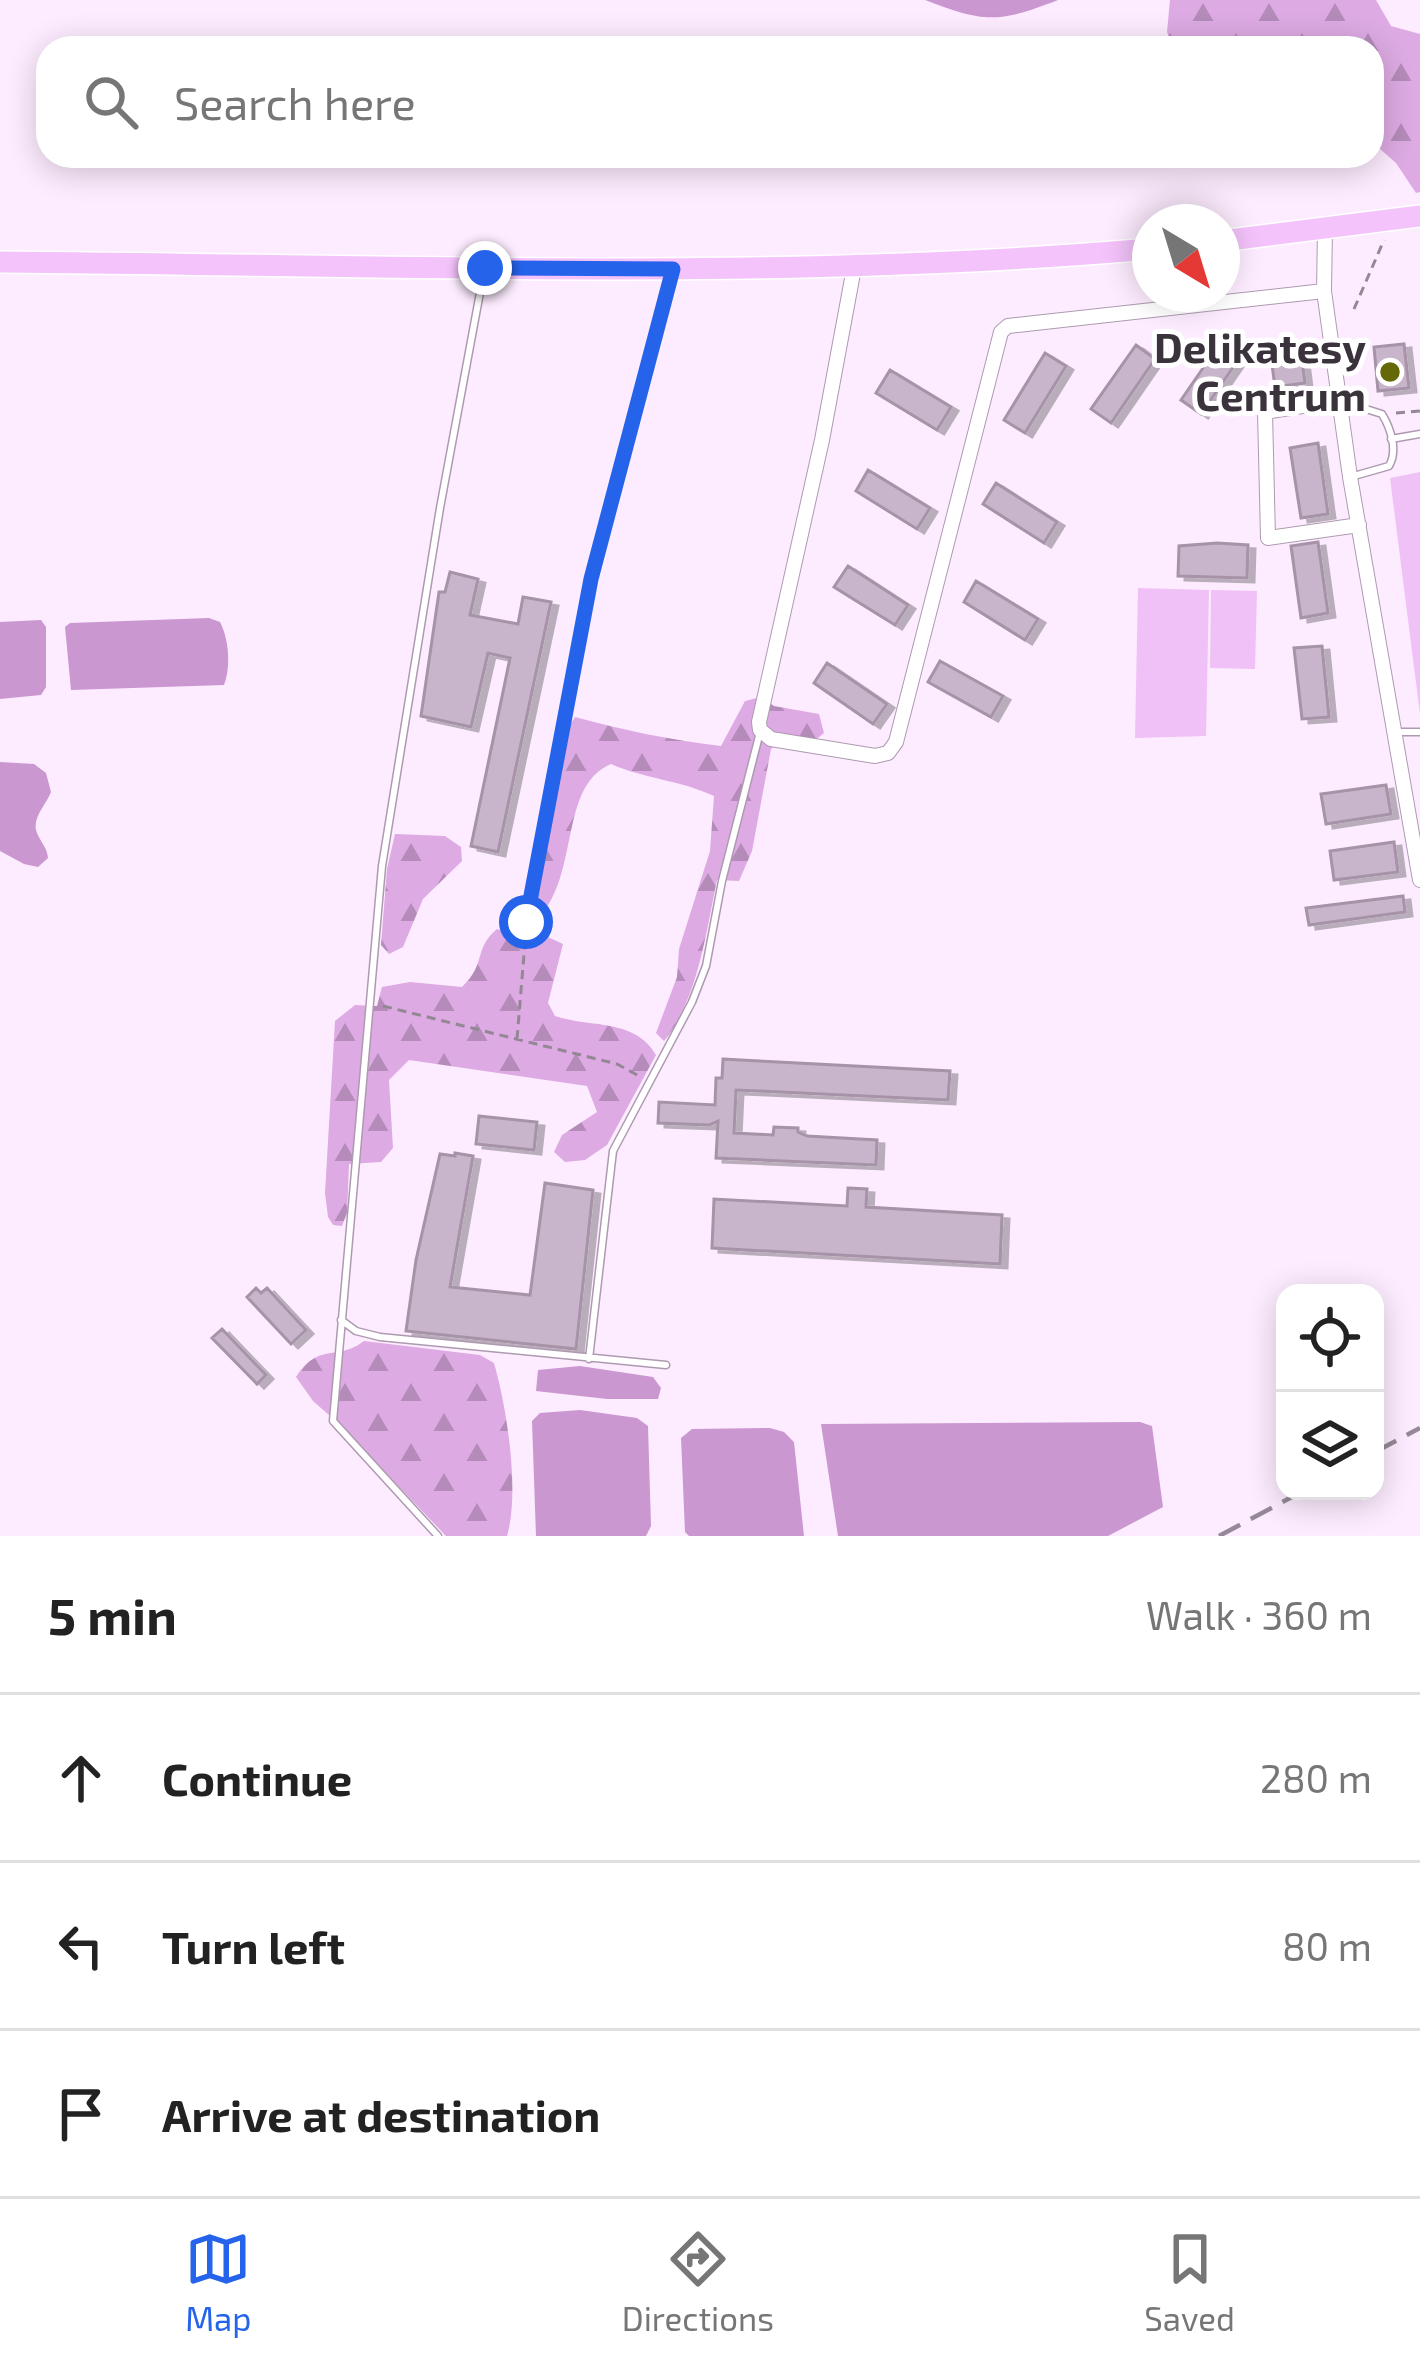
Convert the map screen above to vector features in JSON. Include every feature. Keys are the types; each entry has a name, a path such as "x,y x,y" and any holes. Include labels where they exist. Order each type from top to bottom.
{"main road":[{"path":"1240,239 1420,216"},
{"path":"0,262 854,268 1132,249"}],"street":[{"path":"1325,230 1324,291 1350,477 1420,880"},
{"path":"854,268 760,730 771,739 875,756 888,752 896,742 1001,332 1008,326 1132,309"},
{"path":"1240,297 1324,291"},
{"path":"1340,403 1264,412 1268,538 1359,525"}],"lane":[{"path":"438,1536 333,1420 382,866 485,268"},
{"path":"1340,403 1382,414 1391,439 1389,466 1350,477"},
{"path":"1391,439 1420,434"},
{"path":"589,1359 614,1151 706,966 760,730"},
{"path":"1397,732 1420,731"},
{"path":"341,1320 356,1331 380,1336 666,1365"}],"path":[{"path":"1354,310 1385,237"},
{"path":"517,1039 529,894 591,579 673,269"},
{"path":"1382,414 1420,411"},
{"path":"370,1003 617,1064 649,1081"}],"green space":[{"path":"1170,0 1376,0 1391,26 1420,34 1420,192 1416,193 1384,152 1384,36 1168,36"},
{"path":"761,697 774,706 819,714 824,733 813,742 786,736 771,749 752,851 739,881 717,880 693,985 664,1041 656,1033 677,977 679,949 710,851 714,796 611,764 594,775 576,811 560,878 538,919 532,916 534,896 568,728 575,717 721,746 745,701"},
{"path":"395,834 445,836 461,847 462,861 423,899 403,947 389,954 381,945"},
{"path":"497,929 537,932 563,944 548,1003 555,1016 624,1030 647,1043 656,1055 607,1145 585,1160 565,1162 554,1152 562,1135 597,1112 587,1086 409,1060 389,1080 393,1148 381,1162 349,1164 347,1213 342,1226 333,1225 325,1193 335,1021 355,1005 377,1006 382,987 410,982 462,987"},
{"path":"364,1341 480,1355 494,1363 510,1450 512,1497 507,1536 446,1536 313,1401 296,1377 313,1359"}],"shaded area":[{"path":"925,0 1058,0 992,17"},
{"path":"1420,472 1420,714 1390,478"},
{"path":"1138,588 1209,590 1206,736 1135,738"},
{"path":"1211,590 1257,591 1255,669 1210,668"},
{"path":"209,618 220,622 225,636 224,685 71,690 65,627 70,623"},
{"path":"41,620 46,627 46,687 41,695 0,699 0,622"},
{"path":"0,762 34,764 46,773 51,792 36,825 48,858 38,867 0,851"},
{"path":"580,1366 653,1377 661,1388 658,1399 536,1391 538,1370"},
{"path":"580,1410 637,1418 648,1426 651,1526 646,1536 536,1536 532,1421 540,1413"},
{"path":"1140,1422 1152,1426 1163,1507 1108,1536 838,1536 821,1424"},
{"path":"770,1428 794,1442 804,1536 689,1536 685,1532 681,1438 692,1429"}],"building":[{"path":"1225,336 1245,350 1201,414 1181,400"},
{"path":"1404,344 1409,388 1378,391 1374,347"},
{"path":"1136,345 1155,359 1111,423 1091,409"},
{"path":"1301,352 1305,383 1275,387 1271,357"},
{"path":"1045,353 1066,366 1025,433 1004,420"},
{"path":"890,370 951,407 937,430 876,393"},
{"path":"1318,443 1328,514 1301,518 1290,448"},
{"path":"868,470 930,508 917,529 856,491"},
{"path":"996,483 1057,522 1044,543 983,504"},
{"path":"1318,542 1328,613 1301,618 1291,546"},
{"path":"1248,545 1247,578 1178,576 1179,546"},
{"path":"848,566 908,605 895,625 834,587"},
{"path":"450,572 478,579 470,615 518,624 523,597 551,602 498,852 471,846 510,658 488,653 471,727 421,716 439,592 445,592"},
{"path":"976,581 1038,619 1025,640 964,602"},
{"path":"1322,646 1329,717 1302,719 1294,648"},
{"path":"940,661 1003,696 991,717 928,682"},
{"path":"827,663 887,704 873,724 814,683"},
{"path":"1386,785 1391,814 1326,824 1321,794"},
{"path":"1394,842 1398,872 1334,880 1330,851"},
{"path":"1403,896 1405,912 1309,925 1306,908"},
{"path":"723,1059 950,1071 948,1100 736,1090 734,1133 773,1135 774,1127 798,1128 807,1136 877,1140 876,1165 716,1158 718,1121 709,1125 658,1123 659,1102 715,1105 716,1078 722,1078"},
{"path":"479,1116 537,1122 534,1150 476,1144"},
{"path":"440,1154 473,1156 450,1287 530,1295 545,1183 593,1190 576,1349 406,1331"},
{"path":"848,1188 867,1189 866,1207 1002,1215 1000,1264 712,1248 714,1199 847,1206"},
{"path":"256,1288 261,1293 267,1288 306,1330 291,1344 247,1297"},
{"path":"222,1329 266,1375 257,1384 212,1338"}],"railway":[{"path":"1384,1447 1420,1428"},
{"path":"1219,1536 1286,1500"}],"place":[{"name":"Delikatesy Centrum","path":"1390,372"}],"route":[{"path":"485,268 673,269 591,579 526,922"}]}
